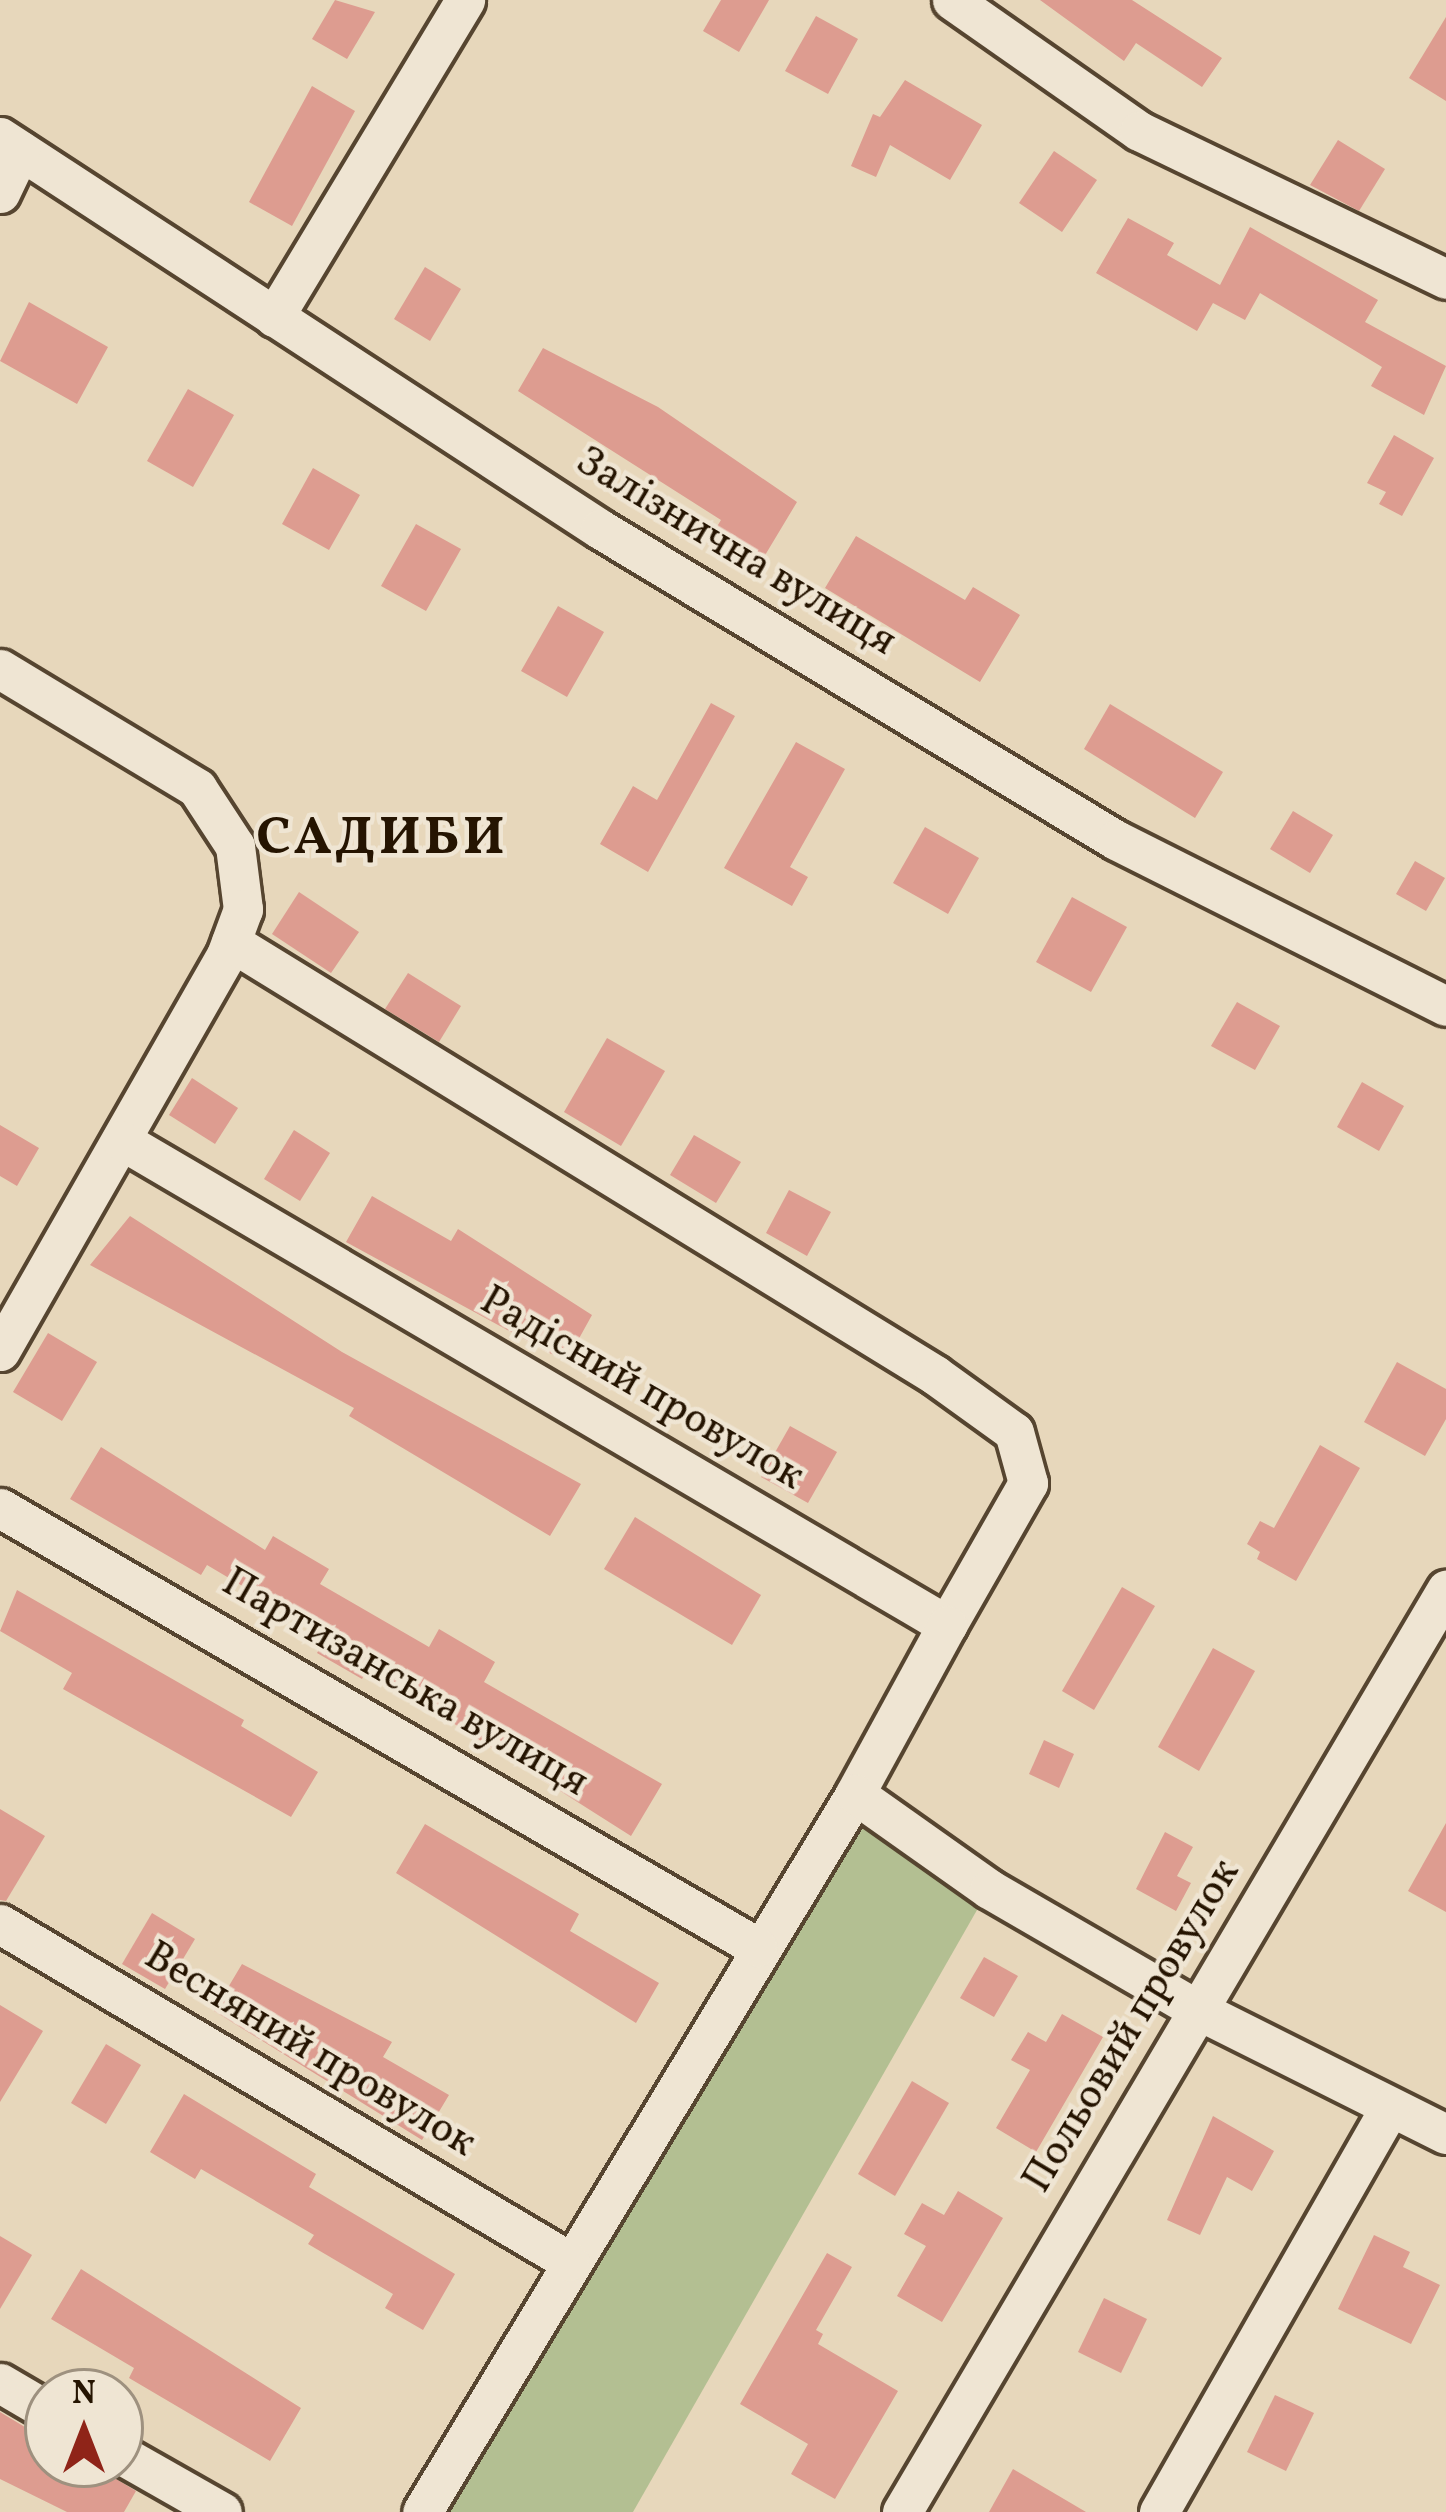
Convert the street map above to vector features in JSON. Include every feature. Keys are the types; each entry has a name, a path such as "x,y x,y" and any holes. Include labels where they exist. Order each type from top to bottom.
{"street":[{"path":"274,317 465,0"},
{"path":"952,0 1139,131 1446,279"},
{"path":"0,193 10,144"},
{"name":"Залізнична вулиця","path":"10,144 600,529 1116,840 1446,1006"},
{"path":"0,669 180,777 221,814 242,872 244,909 231,942 0,1351"},
{"path":"231,942 935,1375 1014,1432 1028,1483 855,1794 758,1947 422,2512"},
{"name":"Радісний провулок","path":"121,1140 947,1625"},
{"name":"Партизанська вулиця","path":"0,1508 758,1947"},
{"name":"Польовий провулок","path":"902,2512 1446,1590"},
{"path":"855,1794 989,1889 1198,2011 1446,2134"},
{"name":"Весняний провулок","path":"0,1924 569,2261"},
{"path":"1159,2512 1390,2107"},
{"path":"144,2467 222,2512"}],"green space":[{"path":"855,1794 989,1889 633,2512 422,2512"}],"building":[{"path":"335,0 375,12 347,59 312,39"},
{"path":"721,0 769,0 739,52 703,31"},
{"path":"1040,0 1132,0 1222,58 1202,87 1136,43 1124,61"},
{"path":"816,16 858,39 828,94 785,71"},
{"path":"1446,17 1446,101 1409,78"},
{"path":"905,80 982,125 950,180 890,145 876,177 851,166 873,114 880,117"},
{"path":"312,86 355,111 292,226 249,202"},
{"path":"1338,140 1385,169 1359,211 1310,185"},
{"path":"1054,151 1097,180 1062,232 1019,203"},
{"path":"1128,218 1174,243 1167,255 1220,285 1250,227 1378,300 1365,322 1446,366 1424,415 1371,386 1382,367 1260,293 1245,320 1213,303 1197,331 1096,273"},
{"path":"425,267 461,289 430,341 394,319"},
{"path":"29,302 108,347 77,404 0,361"},
{"path":"543,348 658,407 797,502 755,572 707,543 721,520 518,391"},
{"path":"188,389 234,415 193,487 147,461"},
{"path":"1394,435 1434,458 1402,516 1379,504 1386,492 1367,483"},
{"path":"313,468 360,495 329,550 282,524"},
{"path":"416,524 461,549 426,611 381,586"},
{"path":"856,536 965,600 973,587 1020,615 980,682 825,588"},
{"path":"558,606 604,632 567,697 521,671"},
{"path":"711,703 735,716 648,872 600,844 633,786 657,800"},
{"path":"1110,704 1223,772 1195,818 1084,749"},
{"path":"796,742 845,769 790,867 808,877 792,906 724,868"},
{"path":"1293,811 1333,835 1310,873 1270,849"},
{"path":"925,827 979,858 948,914 893,883"},
{"path":"1415,861 1445,878 1426,911 1396,894"},
{"path":"299,892 359,932 331,973 272,934"},
{"path":"1072,897 1127,927 1091,992 1036,962"},
{"path":"408,973 461,1006 439,1042 385,1009"},
{"path":"1237,1002 1280,1026 1255,1070 1211,1046"},
{"path":"607,1038 665,1071 621,1146 564,1112"},
{"path":"192,1078 238,1108 215,1144 169,1115"},
{"path":"1362,1082 1404,1106 1379,1151 1337,1127"},
{"path":"0,1125 39,1148 17,1186 0,1176"},
{"path":"294,1130 330,1153 300,1201 264,1179"},
{"path":"694,1135 741,1162 716,1203 670,1175"},
{"path":"789,1190 831,1212 807,1256 766,1233"},
{"path":"372,1196 451,1241 458,1229 592,1315 566,1362 346,1242"},
{"path":"130,1216 342,1352 581,1484 550,1536 349,1416 354,1408 90,1265"},
{"path":"48,1333 97,1362 62,1421 13,1392"},
{"path":"1397,1362 1446,1389 1446,1419 1425,1456 1364,1422"},
{"path":"790,1426 837,1452 808,1503 761,1477"},
{"path":"1320,1445 1360,1468 1296,1581 1257,1559 1260,1552 1247,1544 1260,1521 1274,1528"},
{"path":"101,1447 265,1550 273,1536 329,1569 320,1584 429,1647 439,1629 495,1662 484,1682 662,1784 631,1836 368,1669 362,1679 317,1653 327,1636 207,1565 201,1575 70,1499"},
{"path":"635,1517 761,1595 732,1645 604,1569"},
{"path":"1122,1587 1155,1606 1094,1710 1062,1691"},
{"path":"17,1590 244,1720 241,1726 318,1772 291,1817 63,1689 72,1673 0,1631"},
{"path":"1213,1648 1255,1671 1199,1771 1158,1747"},
{"path":"1044,1740 1074,1754 1059,1788 1029,1774"},
{"path":"0,1809 45,1836 6,1901 0,1900"},
{"path":"1446,1823 1446,1912 1408,1891"},
{"path":"425,1824 579,1914 570,1931 659,1983 636,2023 396,1873"},
{"path":"1165,1832 1193,1847 1177,1876 1191,1883 1176,1911 1136,1889"},
{"path":"152,1913 195,1939 165,1989 122,1964"},
{"path":"984,1957 1018,1976 994,2017 960,1998"},
{"path":"242,1964 392,2042 383,2057 449,2095 422,2140 214,2011"},
{"path":"0,2005 43,2031 0,2102"},
{"path":"1062,2014 1103,2037 1036,2152 996,2128 1030,2070 1011,2060 1028,2032 1046,2042"},
{"path":"106,2044 141,2065 106,2124 71,2103"},
{"path":"912,2081 949,2103 895,2196 858,2174"},
{"path":"184,2094 316,2174 309,2187 455,2274 423,2330 385,2308 393,2294 308,2244 314,2235 201,2169 195,2179 150,2152"},
{"path":"1213,2116 1274,2151 1252,2191 1227,2177 1200,2235 1167,2220"},
{"path":"958,2191 1003,2218 942,2322 897,2296 926,2246 904,2234 922,2203 944,2215"},
{"path":"1374,2235 1410,2252 1403,2267 1440,2285 1411,2344 1338,2309"},
{"path":"0,2236 32,2255 0,2309"},
{"path":"827,2253 852,2267 816,2330 823,2334 818,2344 898,2391 835,2499 791,2474 808,2444 740,2404"},
{"path":"81,2269 301,2408 270,2461 144,2387 144,2368 134,2368 51,2319"},
{"path":"1104,2298 1147,2319 1121,2373 1078,2352"},
{"path":"1275,2395 1314,2413 1286,2471 1247,2452"},
{"path":"0,2412 24,2426 24,2488 136,2491 124,2512 67,2512 0,2479"},
{"path":"1013,2469 1086,2512 989,2512"}],"district":[{"name":"САДИБИ","path":"382,840"}]}
